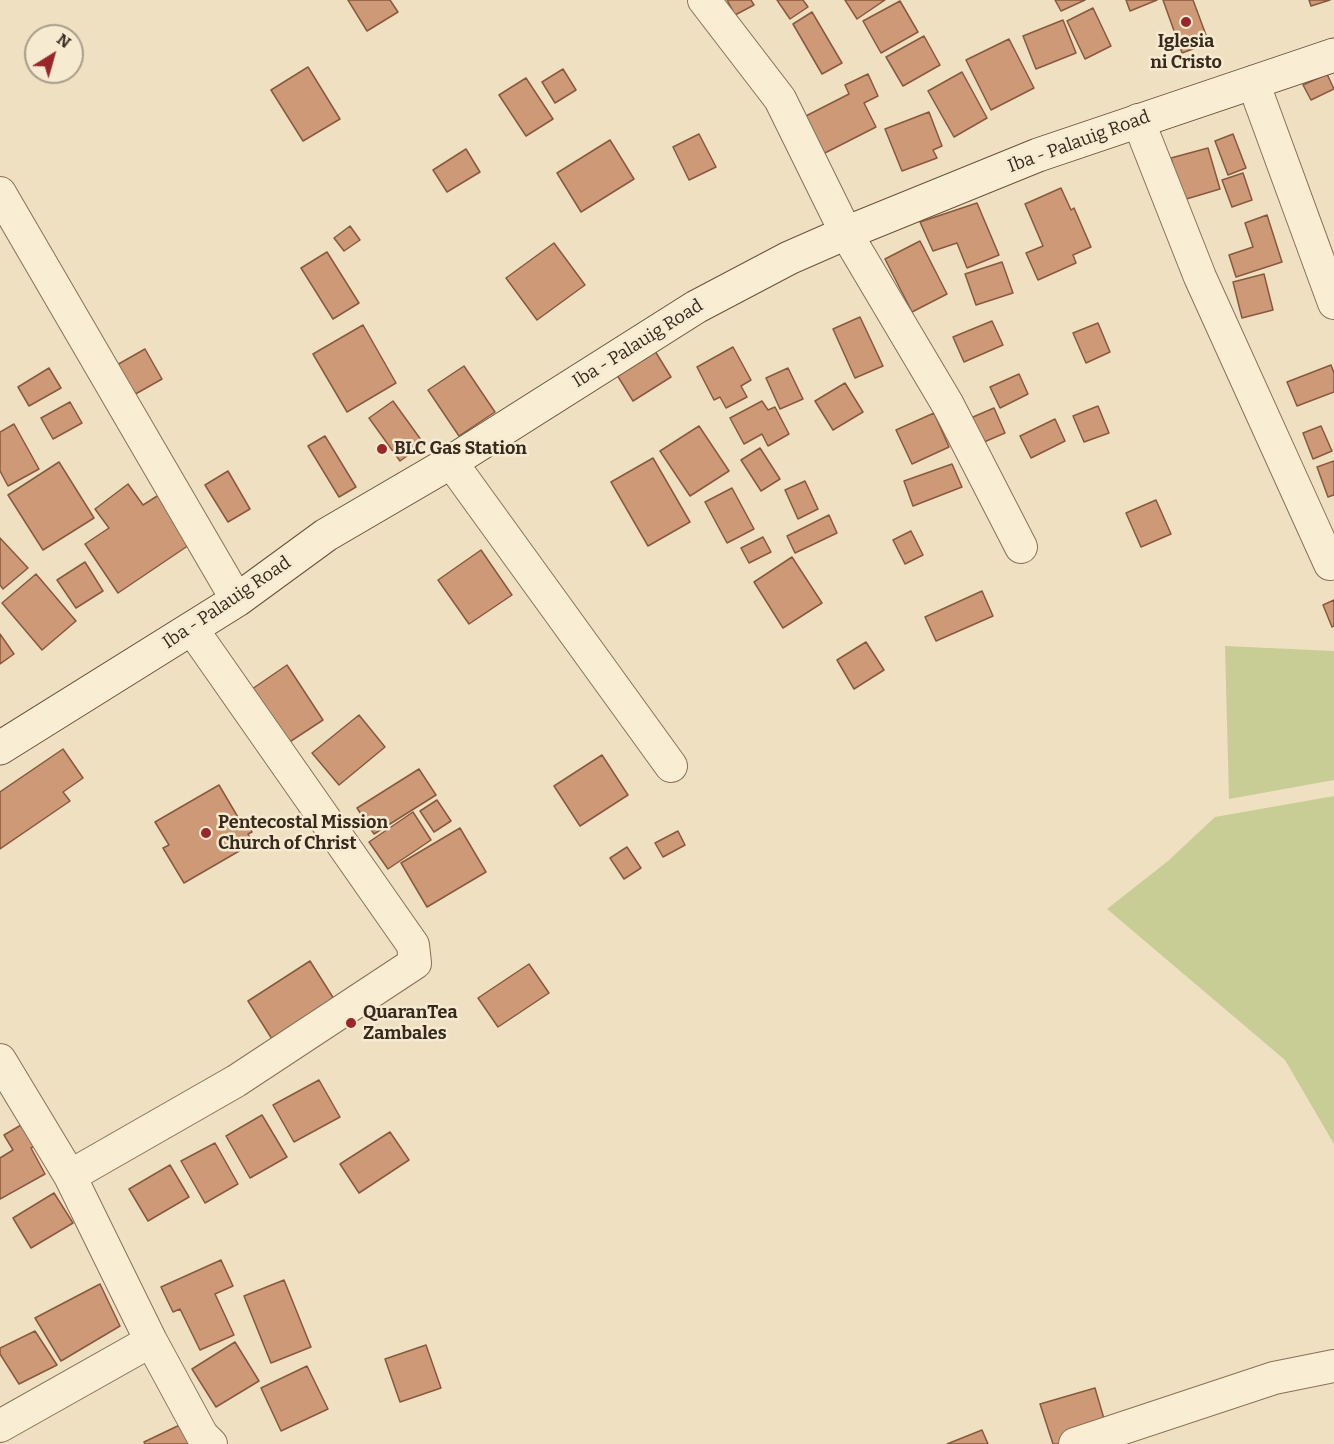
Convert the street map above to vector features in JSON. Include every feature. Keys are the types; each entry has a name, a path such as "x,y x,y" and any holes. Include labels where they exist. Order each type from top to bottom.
{"main road":[{"name":"Iba - Palauig Road","path":"0,748 237,600 326,535 451,462 696,307 789,258 846,232 1038,155 1334,55"}],"street":[{"path":"704,0 780,99 846,232 948,405 1021,547"},
{"path":"1252,82 1334,303"},
{"path":"1138,120 1200,278 1330,564"},
{"path":"0,193 237,600"},
{"path":"451,462 671,766"},
{"path":"70,1176 236,1081 415,963 413,945 192,629"},
{"path":"0,1060 70,1176 152,1341 202,1435 211,1444"},
{"path":"0,1426 152,1341"},
{"path":"1075,1444 1274,1378 1334,1366"}],"green space":[{"path":"1225,646 1334,651 1334,780 1229,799"},
{"path":"1334,796 1334,1144 1285,1060 1107,909 1168,861 1215,817"}],"building":[{"path":"348,0 390,0 398,12 367,31"},
{"path":"727,0 751,0 754,5 735,15"},
{"path":"777,0 803,0 808,7 790,19"},
{"path":"845,0 885,0 857,19"},
{"path":"1055,0 1085,0 1061,11"},
{"path":"1126,0 1157,0 1130,11"},
{"name":"Iglesia ni Cristo","path":"1163,0 1193,0 1209,43 1182,53"},
{"path":"1309,0 1330,0 1311,6"},
{"path":"900,1 918,32 881,53 863,21"},
{"path":"1093,8 1111,46 1085,59 1067,21"},
{"path":"812,12 842,63 822,74 793,24"},
{"path":"1063,20 1076,53 1036,69 1023,36"},
{"path":"924,36 940,65 903,86 886,57"},
{"path":"1009,39 1034,88 991,110 966,60"},
{"path":"308,67 340,119 303,141 271,90"},
{"path":"563,69 576,90 555,103 542,82"},
{"path":"962,72 987,118 954,137 928,91"},
{"path":"868,74 878,96 864,103 876,127 817,157 798,120 849,94 845,85"},
{"path":"1327,74 1334,89 1311,100 1303,85"},
{"path":"526,78 553,119 526,136 499,95"},
{"path":"929,112 942,146 933,150 937,158 902,171 885,129"},
{"path":"699,134 716,167 689,180 673,147"},
{"path":"1233,134 1246,168 1228,175 1215,141"},
{"path":"610,140 634,179 581,212 557,173"},
{"path":"1208,148 1220,189 1183,200 1171,158"},
{"path":"466,149 480,172 447,192 433,170"},
{"path":"1243,173 1252,200 1232,207 1222,180"},
{"path":"1061,188 1071,210 1074,208 1091,247 1073,255 1076,263 1038,280 1026,253 1043,246 1025,204"},
{"path":"977,203 999,255 967,268 957,243 933,251 920,222"},
{"path":"1267,215 1282,262 1236,277 1229,255 1253,247 1245,223"},
{"path":"350,226 360,240 344,251 334,238"},
{"path":"920,241 947,294 912,312 885,259"},
{"path":"554,243 585,285 537,320 506,278"},
{"path":"327,252 359,303 333,319 301,268"},
{"path":"1002,262 1013,293 976,305 965,274"},
{"path":"1264,274 1273,310 1242,318 1233,282"},
{"path":"860,317 883,366 855,378 833,329"},
{"path":"992,321 1003,345 964,362 953,337"},
{"path":"1098,323 1110,352 1086,363 1073,333"},
{"path":"363,325 396,383 347,412 313,354"},
{"path":"733,347 751,380 741,386 747,397 726,408 720,397 714,400 697,367"},
{"path":"145,349 162,379 132,396 115,366"},
{"path":"655,351 671,377 633,401 617,375"},
{"path":"1331,365 1334,373 1334,392 1297,406 1287,382"},
{"path":"464,366 495,412 459,436 428,390"},
{"path":"49,368 61,388 29,406 18,387"},
{"path":"788,368 803,399 780,409 766,378"},
{"path":"1019,374 1028,394 1000,408 990,387"},
{"path":"845,383 863,412 833,430 815,401"},
{"path":"393,401 424,444 400,461 369,418"},
{"path":"762,401 768,410 775,407 789,434 768,446 762,434 744,444 730,418"},
{"path":"70,402 82,423 53,439 41,418"},
{"path":"1098,406 1109,433 1084,442 1073,416"},
{"path":"994,408 1005,433 977,445 966,420"},
{"path":"934,413 949,447 912,464 896,430"},
{"path":"1055,419 1065,441 1031,458 1020,436"},
{"path":"14,424 39,469 8,486 0,471 0,432"},
{"path":"699,426 729,471 690,496 660,451"},
{"path":"1321,426 1332,451 1313,459 1303,433"},
{"path":"325,436 356,487 339,497 308,446"},
{"path":"760,448 780,479 761,491 741,460"},
{"path":"653,458 690,522 648,546 611,482"},
{"path":"1334,461 1334,495 1328,497 1317,467"},
{"path":"59,462 94,518 43,550 8,495"},
{"path":"952,464 962,487 913,506 904,481"},
{"path":"228,471 250,509 228,522 205,485"},
{"path":"805,481 818,509 798,519 785,490"},
{"path":"128,484 143,505 162,493 195,541 118,593 85,544 109,528 95,509"},
{"path":"732,488 754,529 727,543 705,502"},
{"path":"1156,500 1171,534 1141,547 1126,513"},
{"path":"829,515 837,533 795,553 787,536"},
{"path":"911,531 923,555 905,564 893,540"},
{"path":"763,537 771,552 749,563 741,548"},
{"path":"0,538 28,568 3,589 0,585"},
{"path":"481,550 512,595 469,624 438,580"},
{"path":"792,557 822,603 783,628 754,582"},
{"path":"85,562 103,591 76,608 57,580"},
{"path":"36,574 76,621 42,650 2,603"},
{"path":"982,591 993,616 936,641 925,617"},
{"path":"1334,600 1334,626 1332,627 1323,605"},
{"path":"0,634 14,654 0,664"},
{"path":"866,642 884,670 854,689 837,660"},
{"path":"287,665 323,720 288,743 252,689"},
{"path":"359,715 385,747 339,785 312,753"},
{"path":"63,749 83,778 63,792 70,801 0,849 0,792"},
{"path":"602,755 628,795 580,826 554,786"},
{"path":"419,769 436,795 374,834 357,808"},
{"name":"Pentecostal Mission Church of Christ","path":"219,785 239,819 243,817 252,832 248,834 253,843 184,883 163,848 169,845 155,822"},
{"path":"437,800 451,821 434,832 420,811"},
{"path":"413,812 431,840 388,869 369,842"},
{"path":"460,828 486,872 427,907 401,863"},
{"path":"678,831 685,845 663,857 655,843"},
{"path":"627,847 641,868 624,879 610,858"},
{"path":"310,961 334,999 272,1039 248,1001"},
{"path":"529,964 549,993 498,1027 478,998"},
{"path":"319,1080 340,1117 294,1142 273,1105"},
{"path":"262,1115 287,1157 250,1178 226,1136"},
{"path":"28,1121 41,1142 31,1148 45,1174 0,1199 0,1158 13,1150 4,1135"},
{"path":"390,1132 409,1160 359,1193 340,1164"},
{"path":"215,1143 238,1184 205,1203 181,1161"},
{"path":"170,1165 189,1197 148,1221 129,1189"},
{"path":"54,1193 73,1223 31,1248 13,1218"},
{"path":"221,1260 233,1286 215,1294 234,1335 200,1350 180,1309 173,1312 161,1287"},
{"path":"284,1280 311,1347 271,1363 244,1296"},
{"path":"100,1284 120,1326 61,1361 35,1318"},
{"path":"35,1331 57,1365 19,1384 0,1354 0,1348"},
{"path":"235,1342 259,1381 216,1407 192,1369"},
{"path":"426,1345 441,1388 400,1402 385,1359"},
{"path":"307,1366 328,1409 281,1431 261,1388"},
{"path":"1095,1388 1107,1429 1060,1444 1053,1444 1040,1404"},
{"path":"186,1422 196,1444 145,1444 144,1442"},
{"path":"982,1430 988,1444 947,1444"}],"place":[{"name":"Iglesia ni Cristo","path":"1186,22"},
{"name":"BLC Gas Station","path":"382,449"},
{"name":"Pentecostal Mission Church of Christ","path":"206,833"},
{"name":"QuaranTea Zambales","path":"351,1023"}]}
